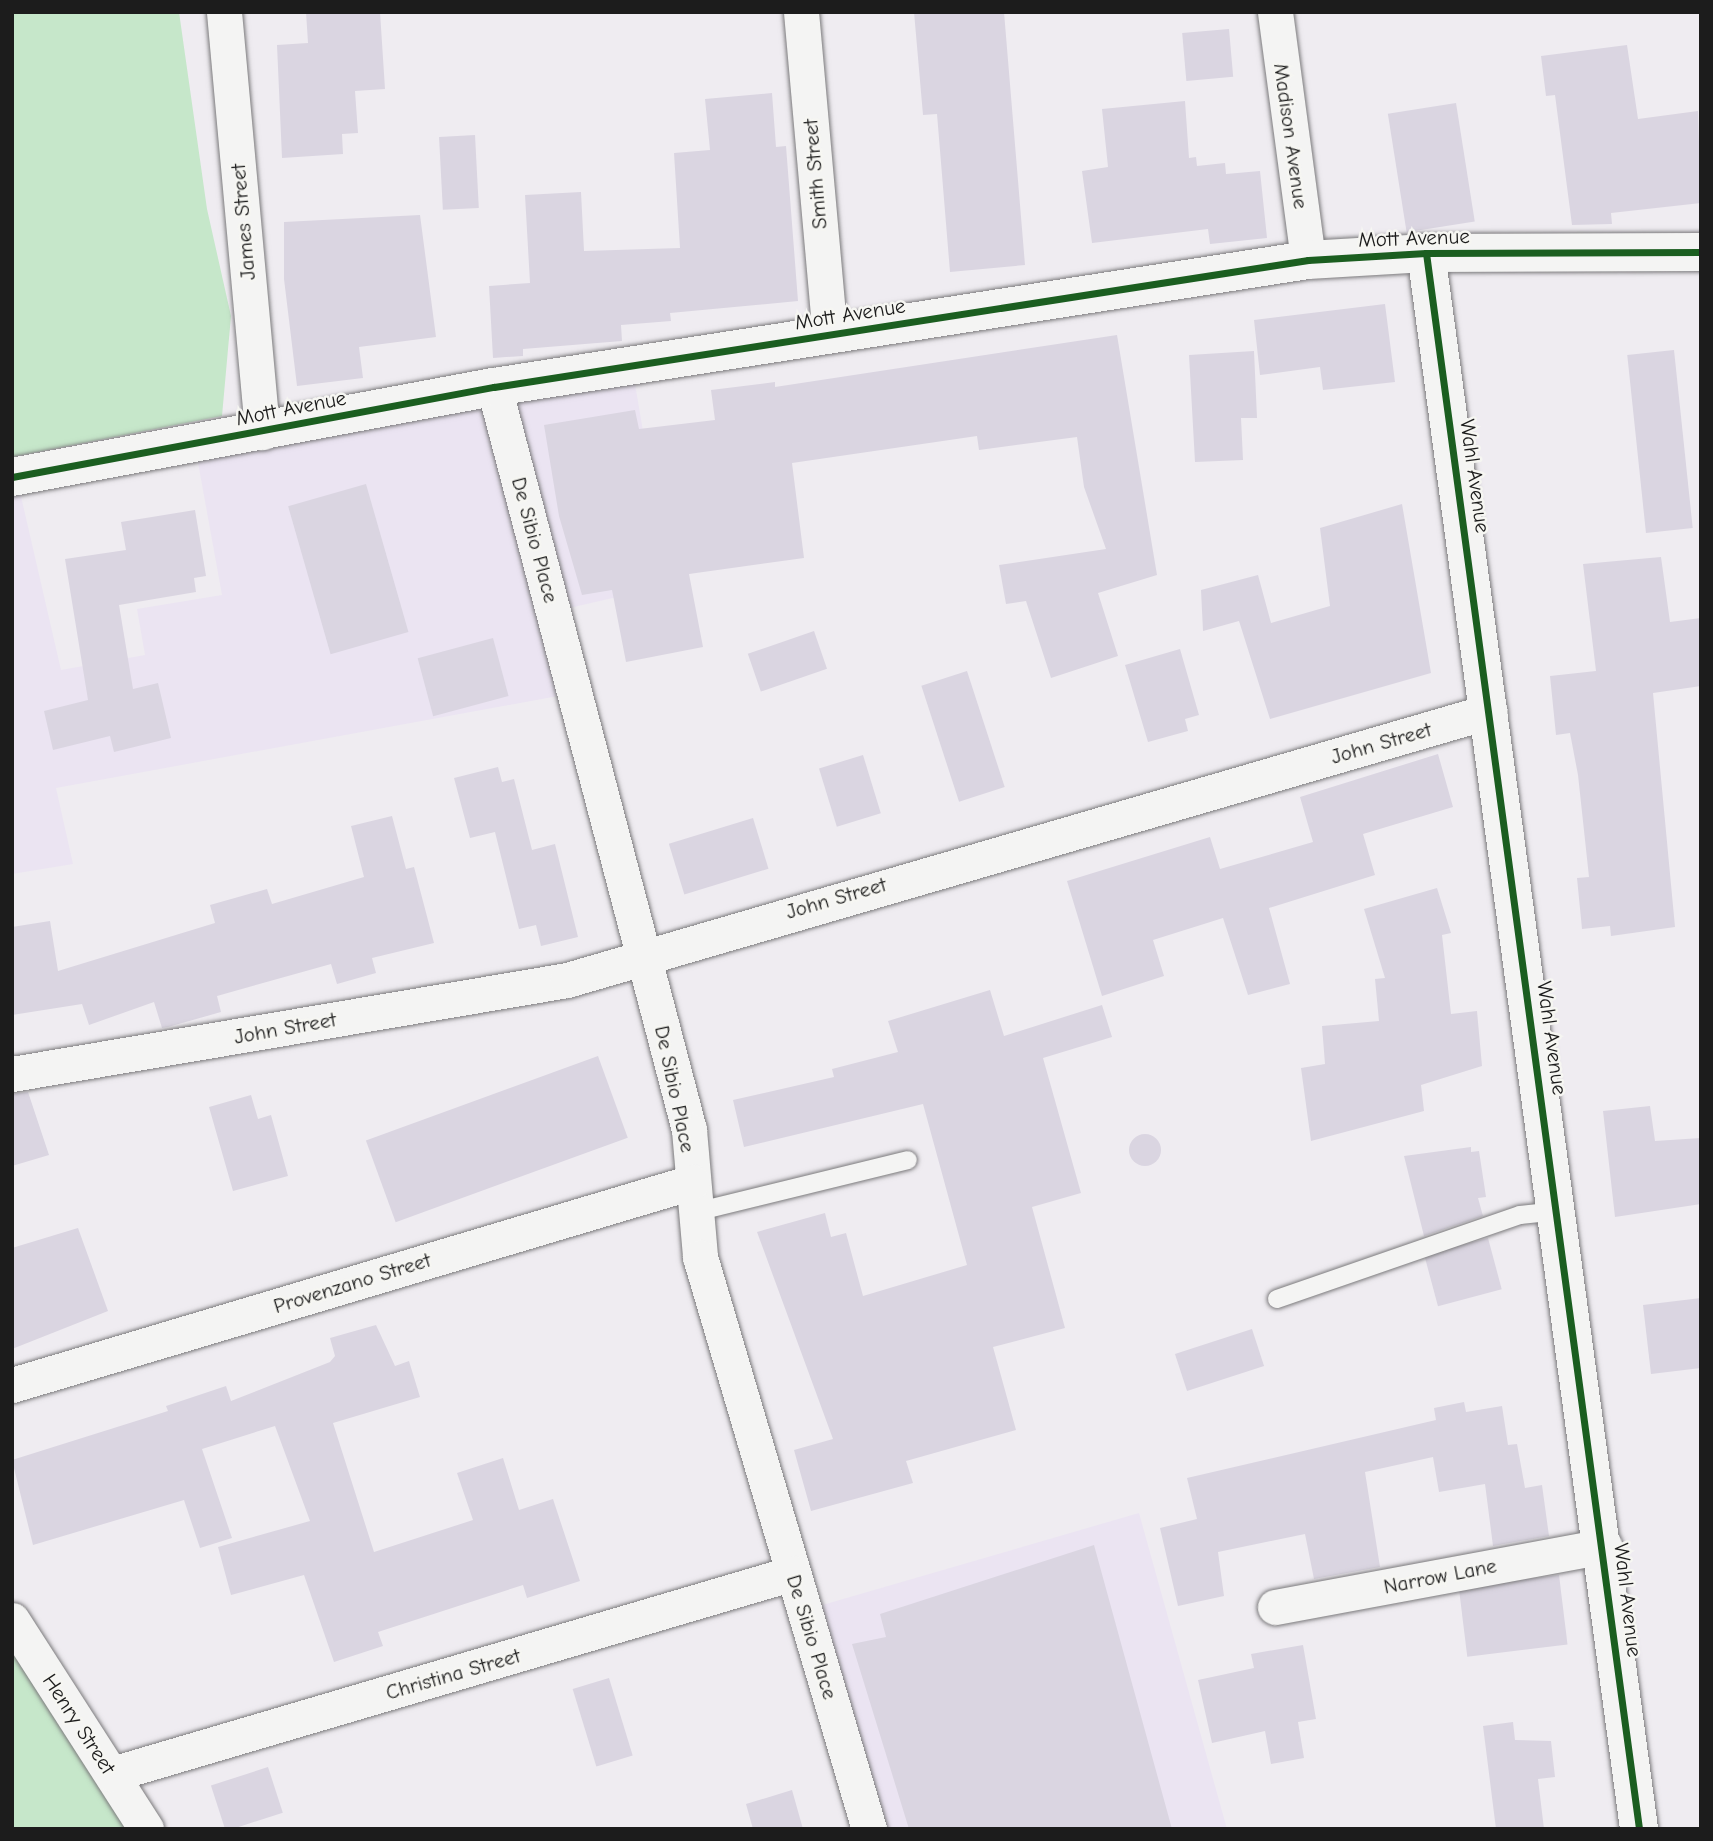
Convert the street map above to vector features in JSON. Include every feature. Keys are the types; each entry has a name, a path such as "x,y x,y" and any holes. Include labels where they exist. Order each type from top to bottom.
{"street":[{"name":"James Street","path":"224,12 262,432"},
{"name":"Smith Street","path":"801,12 830,335"},
{"name":"Madison Avenue","path":"1275,12 1308,260"},
{"name":"Mott Avenue","path":"12,477 494,387 1308,260 1426,253 1701,252"},
{"name":"Wahl Avenue","path":"1426,253 1604,1546 1639,1829"},
{"name":"De Sibio Place","path":"494,387 689,1130 699,1257 869,1829"},
{"name":"John Street","path":"12,1073 567,980 644,953 1490,712"},
{"name":"Provenzano Street","path":"12,1385 694,1197"},
{"name":"Narrow Lane","path":"1275,1607 1604,1546"},
{"name":"Christina Street","path":"112,1774 793,1573"},
{"name":"Henry Street","path":"12,1620 146,1829"}],"lane":[{"path":"694,1197 908,1160"},
{"path":"1277,1299 1520,1215 1558,1211"}],"shaded area":[{"path":"633,372 669,585 539,615 558,696 56,788 73,864 12,874 12,479 17,479 61,670 145,655 137,609 222,595 195,446"},
{"path":"1139,1513 1227,1829 888,1829 819,1606"}],"green space":[{"path":"12,12 179,12 207,209 231,316 222,416 12,457"},
{"path":"12,1644 129,1829 12,1829"}],"building":[{"path":"306,12 380,12 385,89 355,91 358,133 342,134 343,154 282,158 277,45 308,43"},
{"path":"914,12 1004,12 1025,265 950,272 937,114 923,115"},
{"path":"1229,29 1233,77 1186,81 1182,33"},
{"path":"1627,45 1638,119 1698,111 1701,203 1611,213 1612,224 1572,225 1555,95 1546,96 1541,56"},
{"path":"772,93 776,147 786,146 798,301 670,313 671,321 621,325 622,341 523,349 523,356 493,358 489,286 530,283 525,195 581,192 584,251 680,248 674,153 710,150 705,99"},
{"path":"1185,101 1189,158 1196,157 1197,166 1225,163 1226,174 1260,171 1267,238 1210,244 1208,229 1092,243 1082,171 1108,167 1102,109"},
{"path":"1456,103 1475,222 1407,232 1388,114"},
{"path":"475,135 479,208 443,210 439,137"},
{"path":"420,215 436,337 359,347 363,378 297,386 284,279 284,222"},
{"path":"1385,304 1395,382 1323,390 1320,367 1260,375 1254,320"},
{"path":"1117,335 1157,575 1098,593 1118,656 1051,678 1026,601 1006,604 999,565 1106,549 1084,487 1077,437 979,450 977,436 792,463 804,558 689,574 703,647 626,662 612,590 582,595 559,516 544,425 635,410 639,429 715,420 711,390 775,382 775,387"},
{"path":"1674,350 1693,528 1646,533 1627,355"},
{"path":"1254,351 1257,418 1241,418 1243,460 1195,462 1189,355"},
{"path":"366,484 408,632 331,654 288,506"},
{"path":"1402,504 1431,673 1270,719 1239,621 1203,631 1201,590 1258,575 1271,623 1330,606 1320,528"},
{"path":"195,510 206,576 194,578 196,592 119,605 133,689 158,683 171,738 114,752 110,736 53,750 44,711 88,700 65,559 126,550 121,522"},
{"path":"1661,557 1670,622 1701,618 1701,686 1653,693 1675,927 1611,936 1610,926 1582,929 1577,878 1589,877 1578,775 1570,733 1556,735 1550,676 1596,671 1583,564"},
{"path":"814,631 827,669 761,692 748,654"},
{"path":"493,638 509,696 433,716 418,658"},
{"path":"1180,649 1199,715 1185,719 1188,731 1148,742 1125,665"},
{"path":"967,671 1005,787 959,802 921,686"},
{"path":"1438,754 1453,807 1363,834 1375,875 1269,908 1290,984 1248,995 1223,918 1153,940 1164,976 1102,996 1067,881 1210,837 1220,869 1313,842 1300,797"},
{"path":"863,755 881,813 837,827 819,768"},
{"path":"498,767 502,782 514,779 532,850 555,844 578,937 541,946 536,925 519,929 495,832 470,838 454,778"},
{"path":"392,816 406,869 414,867 434,943 372,958 376,973 337,984 331,964 217,996 221,1012 168,1027 162,1028 154,1002 89,1025 82,1004 12,1015 12,927 50,921 58,971 215,923 210,905 267,889 272,904 364,877 351,826"},
{"path":"753,818 768,869 684,894 669,844"},
{"path":"1437,888 1451,933 1442,935 1451,1014 1477,1011 1482,1066 1421,1085 1424,1111 1311,1141 1301,1068 1325,1064 1322,1026 1379,1021 1375,979 1385,978 1364,909"},
{"path":"990,990 1004,1036 1102,1005 1112,1037 1043,1058 1081,1193 1032,1207 1065,1328 993,1347 1016,1430 906,1461 913,1483 811,1511 794,1450 833,1439 757,1232 825,1213 831,1237 846,1233 863,1296 967,1265 923,1104 744,1147 733,1100 834,1077 832,1069 898,1052 888,1021"},
{"path":"598,1056 628,1138 396,1222 366,1140"},
{"path":"28,1092 49,1155 12,1166 12,1094"},
{"path":"251,1095 258,1119 271,1115 288,1176 233,1191 209,1107"},
{"path":"1650,1106 1655,1141 1701,1138 1701,1204 1615,1217 1603,1111"},
{"path":"1145,1134 1156,1139 1161,1150 1156,1161 1145,1166 1134,1161 1129,1150 1134,1139"},
{"path":"1471,1147 1471,1152 1479,1151 1486,1197 1478,1198 1483,1216 1424,1236 1404,1156"},
{"path":"78,1228 108,1311 12,1349 12,1248"},
{"path":"1488,1238 1502,1289 1438,1306 1424,1255"},
{"path":"1701,1298 1701,1368 1651,1374 1643,1305"},
{"path":"376,1325 395,1366 409,1361 420,1397 333,1423 374,1552 473,1520 457,1473 503,1458 519,1510 553,1499 580,1581 527,1598 523,1585 378,1632 383,1646 334,1662 304,1575 231,1595 218,1547 310,1521 275,1426 202,1449 232,1538 200,1548 184,1500 33,1545 12,1460 168,1411 166,1406 226,1386 231,1401 330,1362 335,1356 330,1338"},
{"path":"1252,1329 1264,1366 1187,1391 1175,1354"},
{"path":"1464,1402 1466,1412 1502,1406 1508,1445 1517,1444 1525,1488 1542,1485 1549,1536 1493,1546 1485,1484 1439,1492 1433,1457 1365,1472 1380,1567 1314,1579 1305,1534 1218,1552 1224,1596 1178,1606 1160,1528 1197,1519 1187,1478 1436,1420 1434,1408"},
{"path":"1094,1545 1172,1829 909,1829 852,1644 886,1637 880,1614"},
{"path":"1559,1575 1568,1644 1467,1657 1459,1587"},
{"path":"1303,1645 1316,1719 1298,1722 1304,1758 1271,1764 1265,1731 1212,1743 1198,1680 1254,1668 1251,1654"},
{"path":"609,1678 633,1755 596,1767 573,1689"},
{"path":"1513,1722 1515,1740 1551,1741 1555,1777 1538,1779 1544,1829 1496,1829 1483,1726"},
{"path":"268,1767 283,1813 225,1829 211,1786"},
{"path":"792,1790 803,1829 753,1829 746,1804"}],"cycle path":[{"path":"12,477 494,387 1308,260 1426,253 1701,252"},
{"path":"1426,253 1639,1829"}]}
